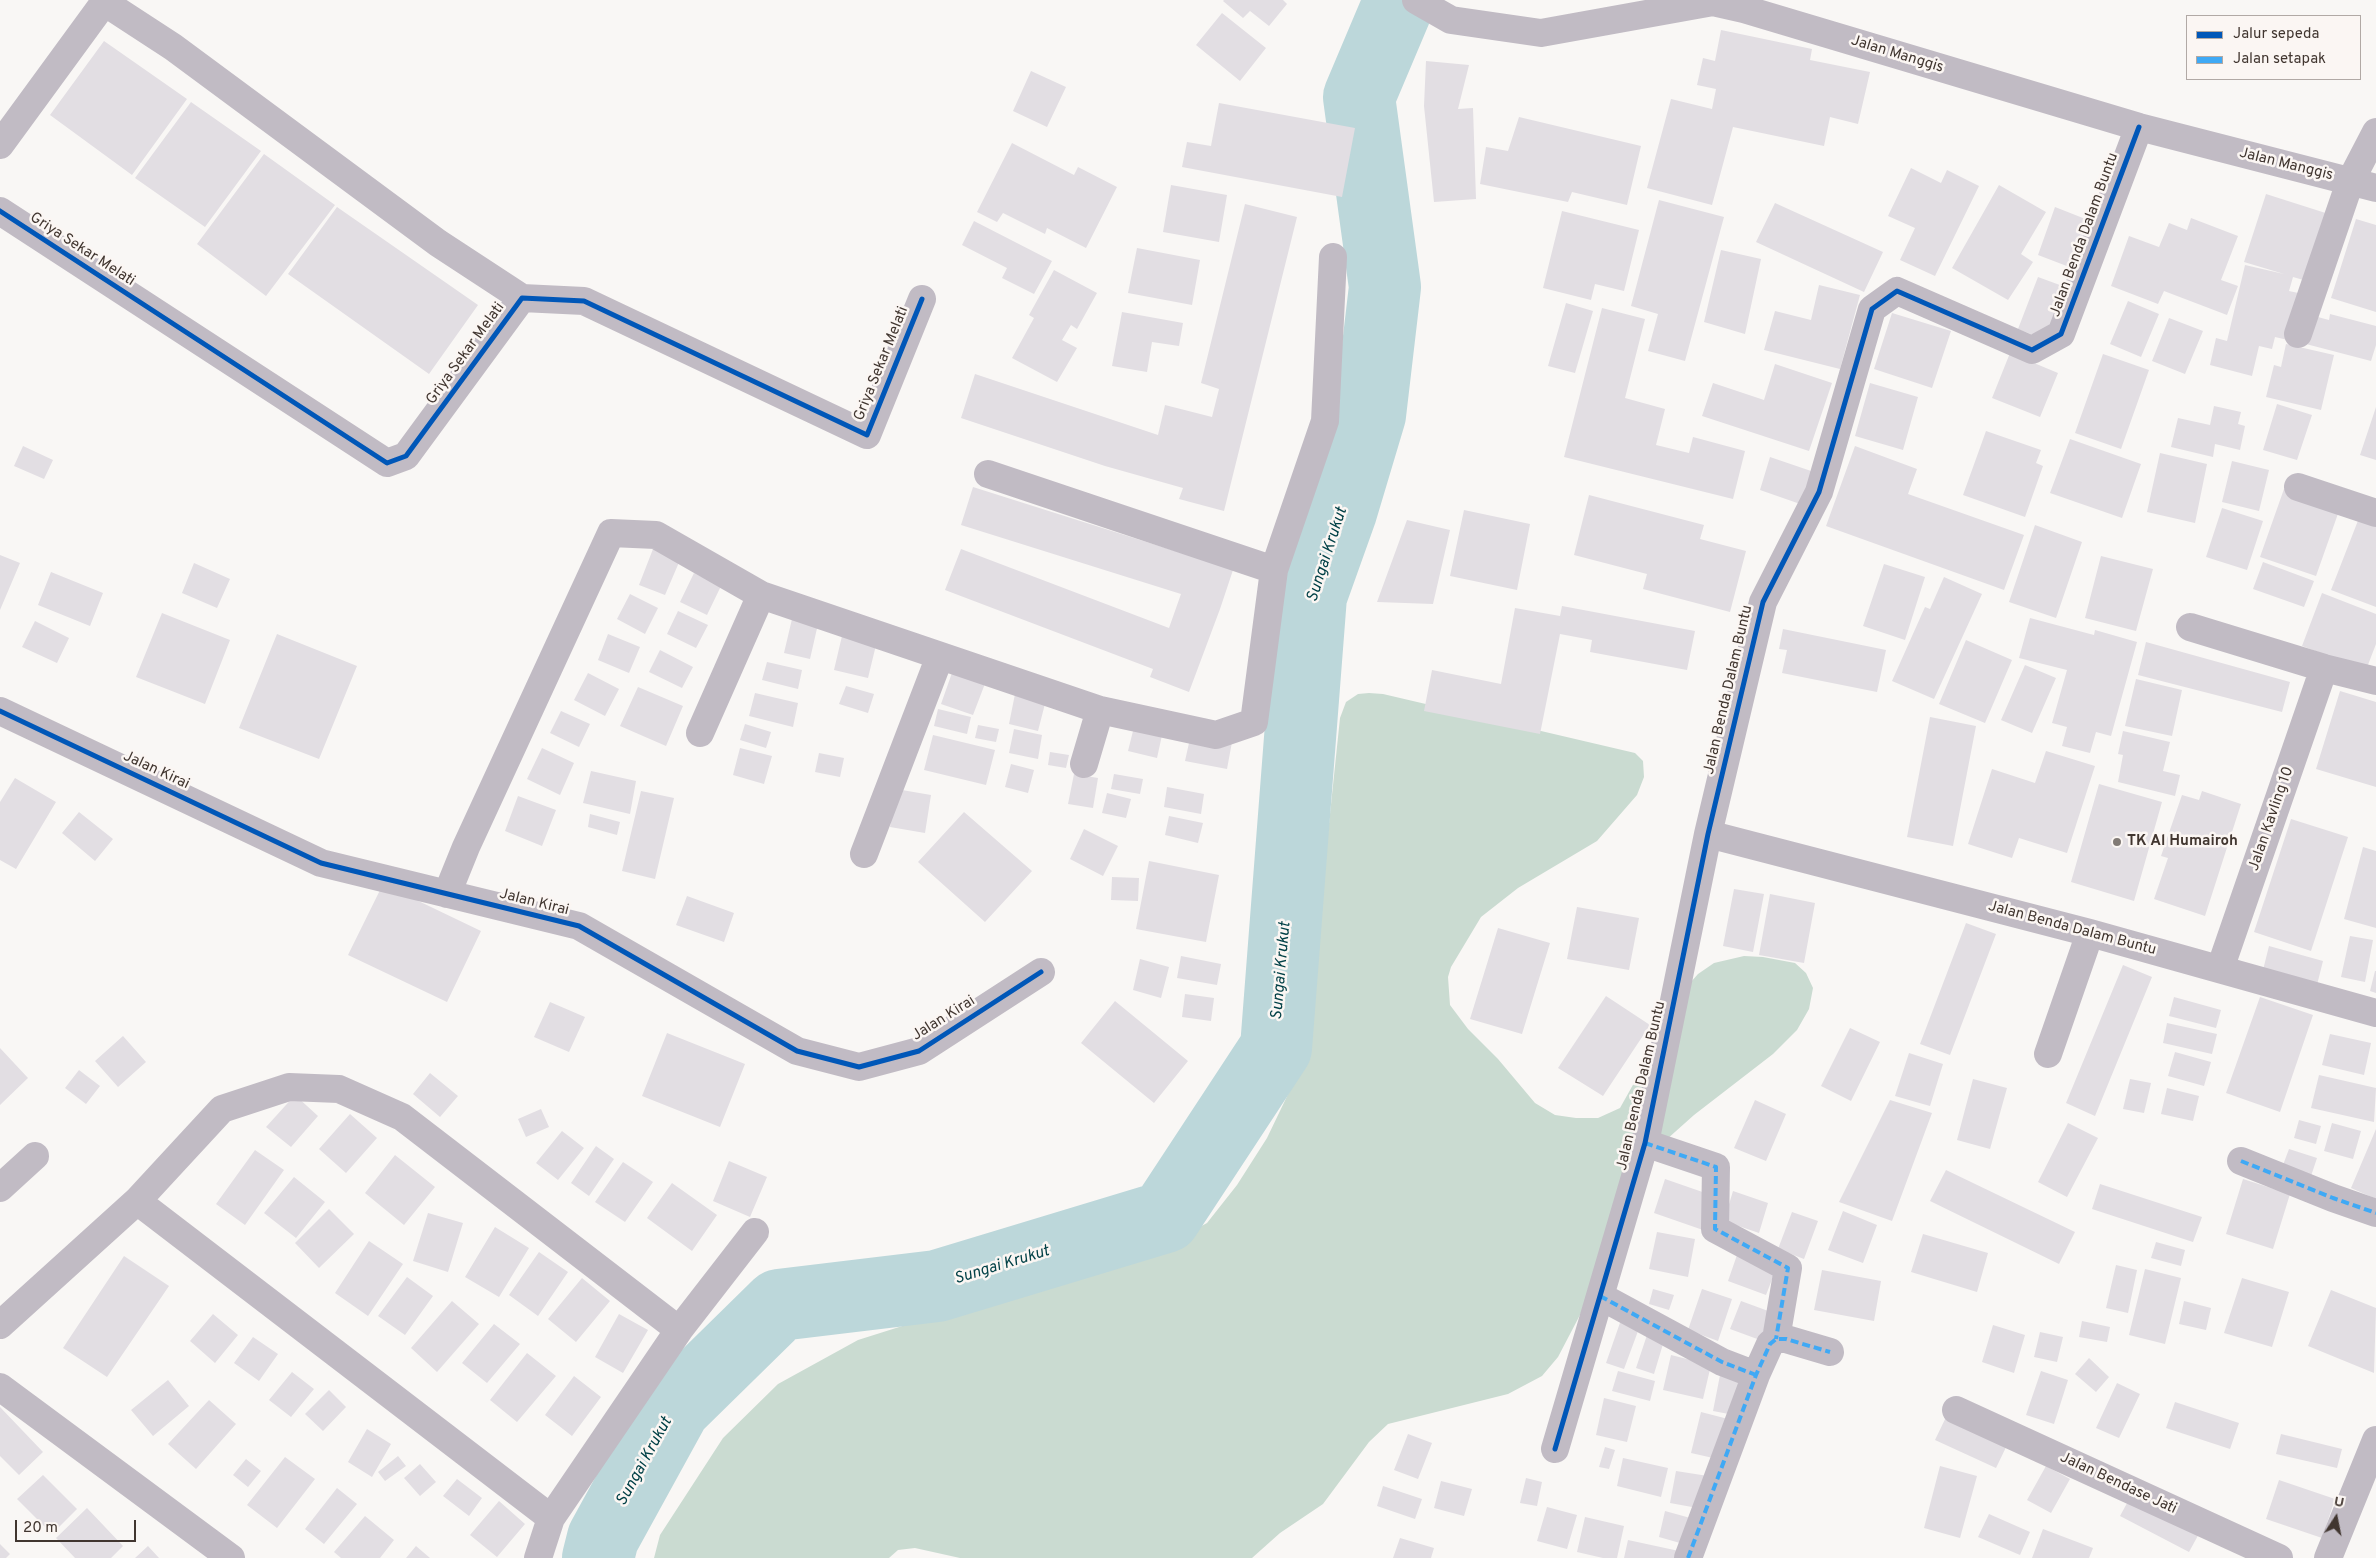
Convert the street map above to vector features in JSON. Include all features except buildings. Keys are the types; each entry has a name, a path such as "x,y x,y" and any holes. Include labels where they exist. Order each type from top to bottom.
{"street":[{"name":"Jalan Manggis","path":"1416,0 1451,20 1541,33 1713,2 1746,4 2139,127 2376,188"},
{"path":"0,145 105,1 173,47 438,243 522,298"},
{"name":"Jalan Benda Dalam Buntu","path":"1555,1449 1645,1143 1708,834 1762,602 1819,492 1872,309 1897,291 2032,350 2061,334 2139,127"},
{"path":"2298,334 2350,182 2376,132"},
{"name":"Griya Sekar Melati","path":"0,211 387,463 406,456 522,298 584,301 867,435 922,298"},
{"path":"447,894 466,847 611,533 656,535 760,595 1100,710 1216,735 1254,722 1274,570 1325,421 1333,257"},
{"path":"988,474 1274,570"},
{"path":"2298,487 2376,512"},
{"path":"700,733 760,595"},
{"path":"2190,626 2324,668 2376,681"},
{"path":"864,854 940,656"},
{"name":"Jalan Kavling 10","path":"2220,969 2324,668"},
{"path":"1084,764 1100,710"},
{"name":"Jalan Kirai","path":"0,711 320,862 579,926 797,1051 859,1067 918,1051 1041,972"},
{"name":"Jalan Benda Dalam Buntu","path":"1708,834 2090,933 2376,1013"},
{"path":"2048,1054 2090,933"},
{"path":"0,1325 137,1201 222,1109 289,1086 339,1089 402,1118 679,1330"},
{"path":"1645,1143 1716,1168 1715,1230 1788,1268 1776,1339"},
{"path":"0,1188 35,1156"},
{"path":"2241,1161 2376,1213"},
{"path":"137,1201 551,1518"},
{"path":"538,1558 551,1518 679,1330 755,1232"},
{"path":"1600,1296 1722,1362 1756,1375"},
{"path":"1688,1558 1756,1375 1770,1344 1776,1339 1786,1338 1830,1352"},
{"path":"0,1387 231,1558"},
{"name":"Jalan Bendase Jati","path":"1956,1410 2279,1558"},
{"path":"2328,1558 2376,1440"}],"green space":[{"path":"1358,694 1383,694 1635,753 1643,761 1644,777 1637,795 1597,841 1518,888 1481,917 1451,967 1448,977 1450,1005 1468,1029 1498,1059 1535,1103 1555,1115 1576,1118 1598,1118 1620,1108 1690,983 1698,974 1714,963 1744,956 1763,957 1795,963 1806,973 1813,988 1809,1009 1797,1030 1773,1054 1694,1115 1666,1140 1609,1225 1581,1313 1558,1357 1542,1376 1508,1394 1388,1424 1369,1442 1323,1504 1280,1533 1252,1558 960,1558 915,1548 898,1550 889,1558 654,1558 660,1535 723,1438 778,1384 858,1340 972,1304 1132,1264 1207,1223 1237,1185 1267,1138 1291,1088 1310,1006 1340,718 1346,702"}],"waterway":[{"name":"Sungai Krukut","path":"598,1558 603,1538 675,1407 779,1305 937,1286 1165,1217 1276,1048 1311,596 1341,512 1370,415 1385,287 1359,97 1400,0"}],"marked path":[{"path":"1645,1143 1716,1167 1715,1229 1788,1268 1776,1339"},
{"path":"2241,1161 2376,1213"},
{"path":"1600,1296 1722,1362 1756,1375"},
{"path":"1688,1558 1756,1375 1770,1344 1776,1339 1786,1339 1830,1352"}],"cycle path":[{"path":"1555,1449 1645,1143 1708,834 1763,602 1819,492 1872,309 1897,291 2032,350 2061,334 2139,127"},
{"path":"0,211 387,463 406,456 522,298 584,301 867,435 922,299"},
{"path":"0,711 321,863 579,926 797,1051 859,1067 919,1051 1041,972"}],"place":[{"name":"TK Al Humairoh","path":"2117,842"}]}
